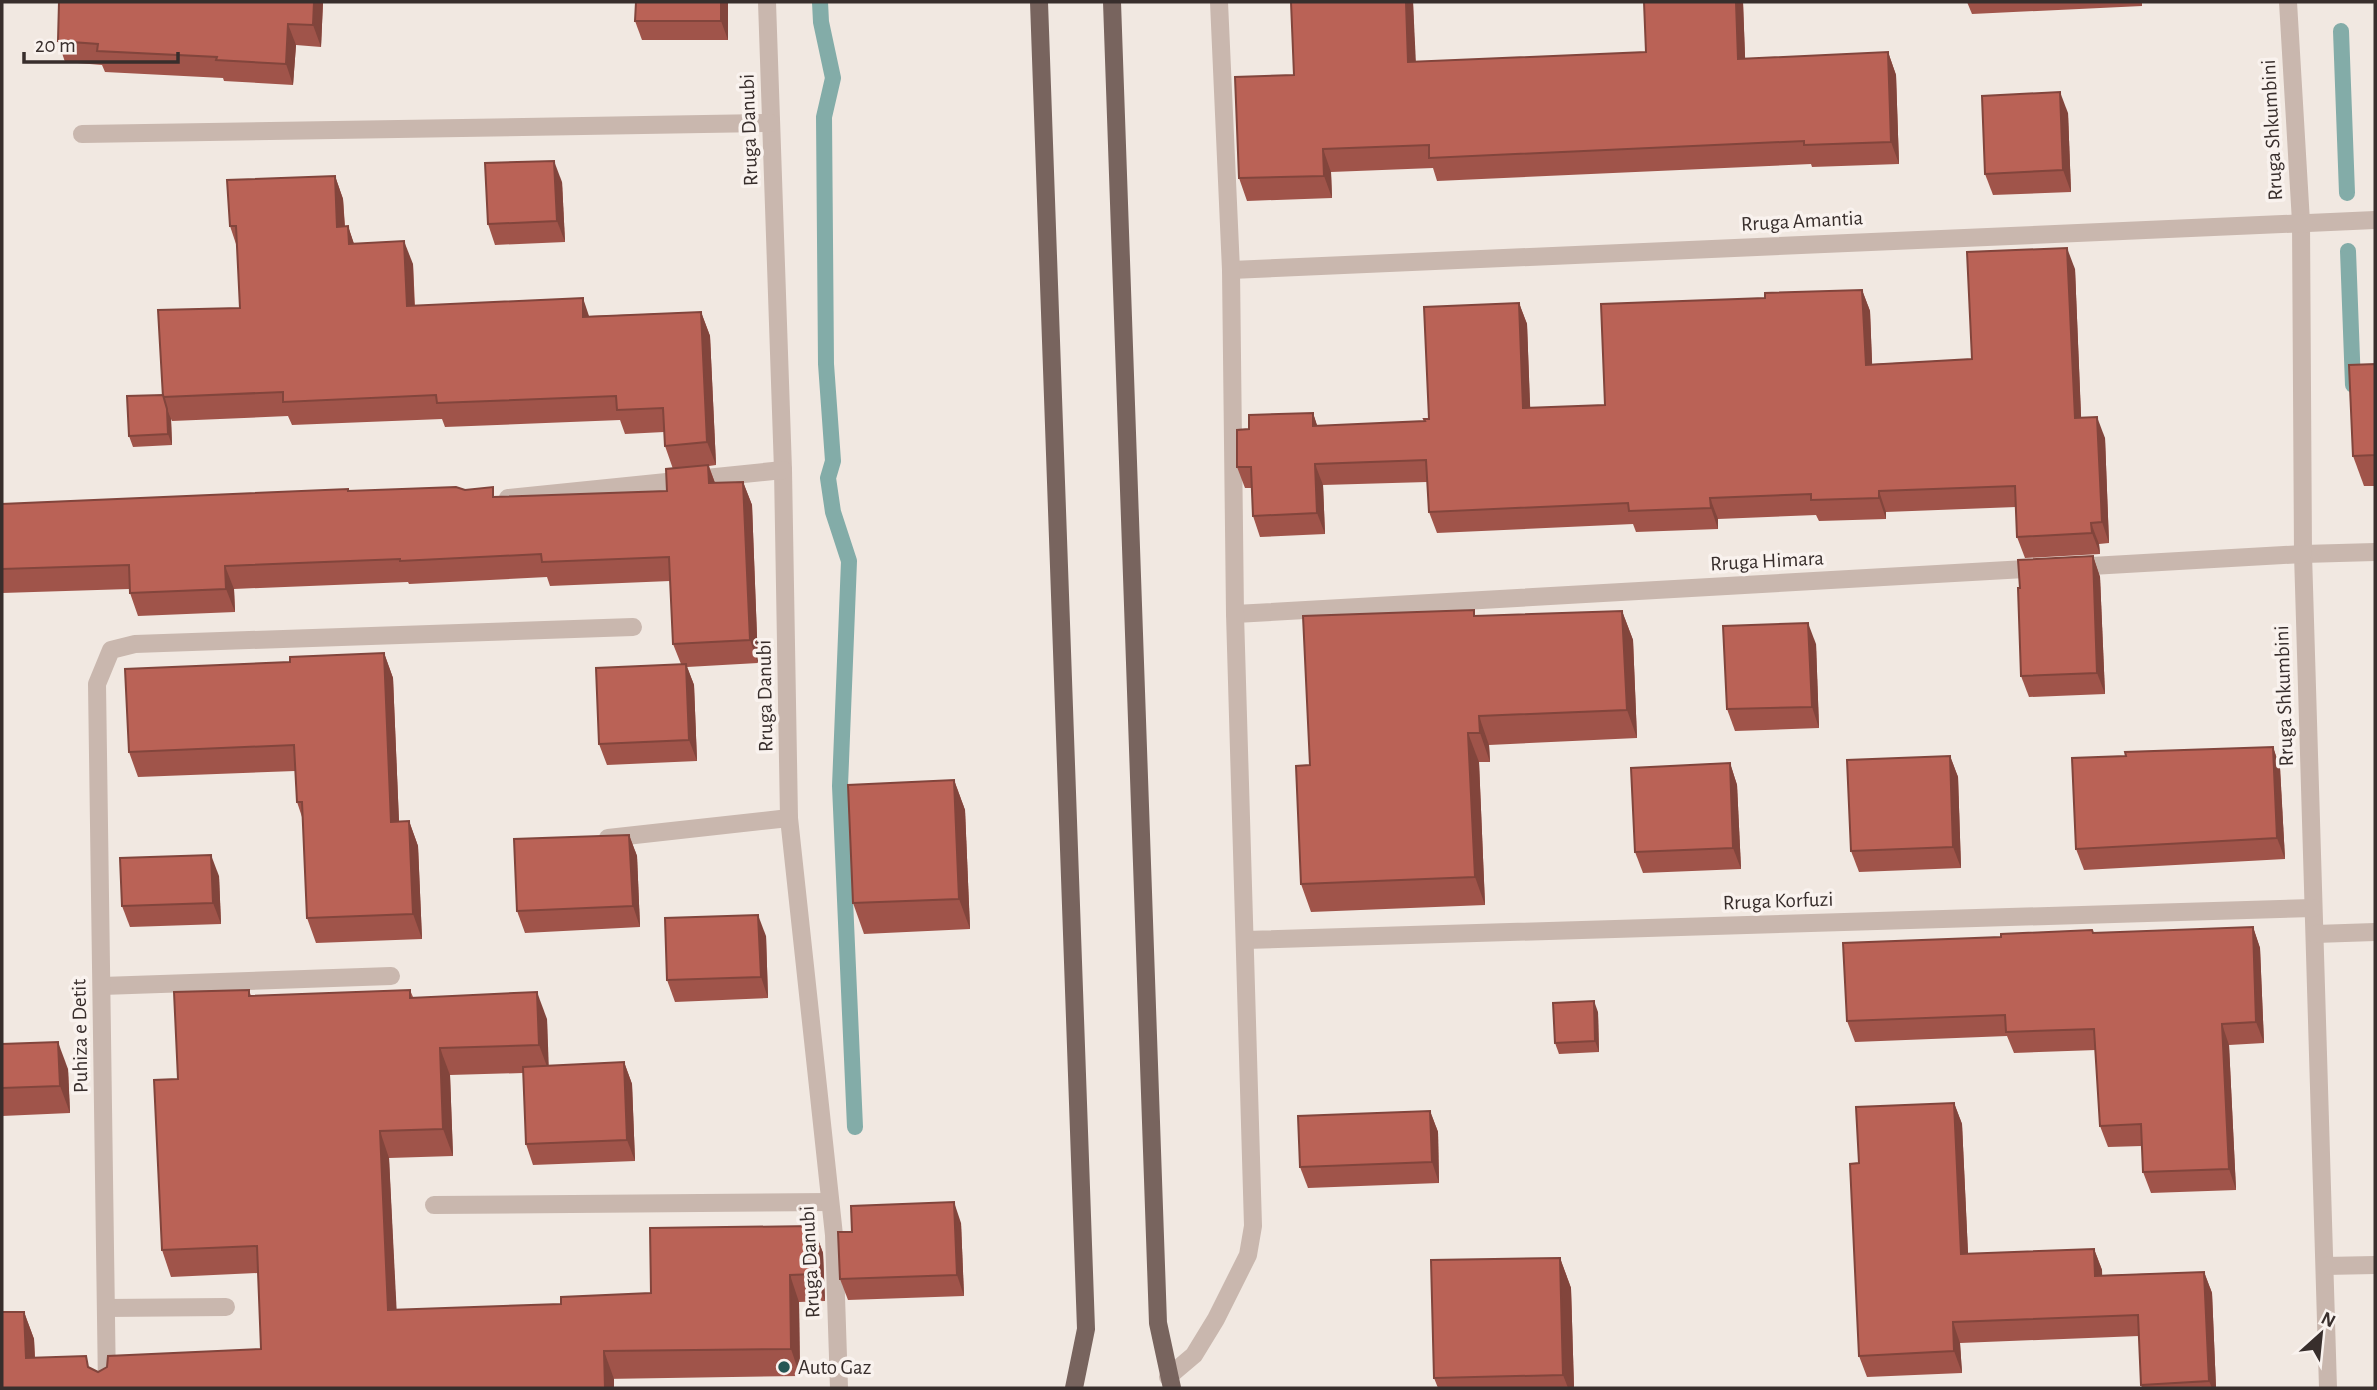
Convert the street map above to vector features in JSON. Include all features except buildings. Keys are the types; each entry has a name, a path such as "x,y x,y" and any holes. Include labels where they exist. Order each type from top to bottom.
{"main road":[{"path":"1039,2 1086,1329 1074,1388"},
{"path":"1112,2 1158,1323 1170,1382"}],"street":[{"name":"Rruga Danubi","path":"767,2 783,470 789,818 834,1235 839,1388"},
{"path":"1170,1382 1194,1354 1216,1319 1248,1255 1254,1226 1235,614 1231,270 1219,2"},
{"name":"Rruga Shkumbini","path":"2288,2 2301,222 2302,554 2328,1388"},
{"path":"82,134 771,123"},
{"name":"Rruga Amantia","path":"1231,270 2375,220"},
{"path":"486,500 783,470"},
{"name":"Rruga Himara","path":"1235,614 2375,552"},
{"name":"Puhiza e Detit","path":"107,1388 97,684 111,650 135,644 633,628"},
{"path":"589,841 789,818"},
{"name":"Rruga Korfuzi","path":"1245,940 2313,908"},
{"path":"2315,934 2375,932"},
{"path":"102,986 391,976"},
{"path":"434,1205 830,1202"},
{"path":"2325,1266 2375,1265"},
{"path":"106,1308 226,1307"}],"waterway":[{"path":"820,2 821,22 833,78 824,117 826,364 833,461 828,478 833,512 849,561 840,786 855,1127"},
{"path":"2341,31 2347,193"},
{"path":"2348,251 2353,385"}],"place":[{"name":"Auto Gaz","path":"784,1367"}]}
